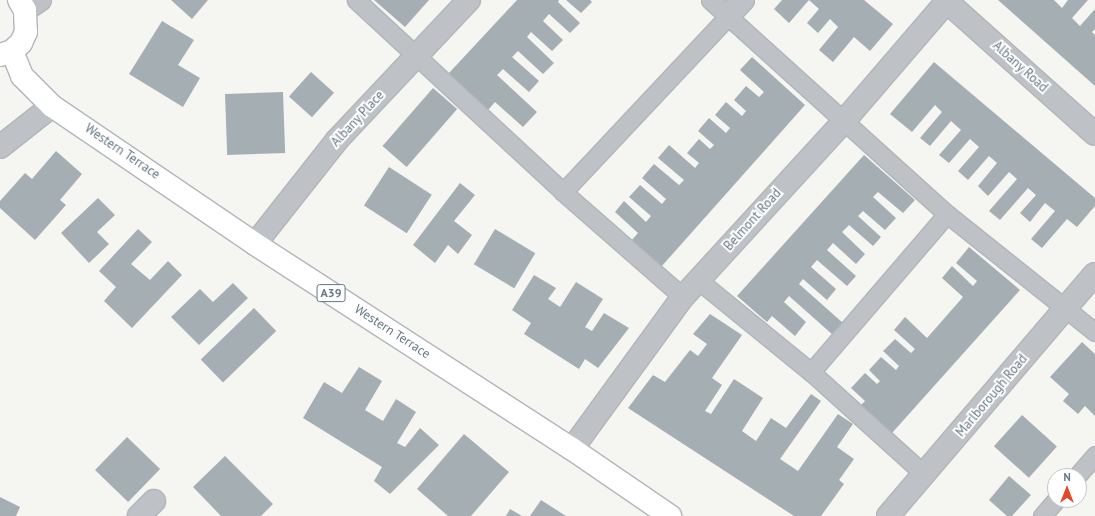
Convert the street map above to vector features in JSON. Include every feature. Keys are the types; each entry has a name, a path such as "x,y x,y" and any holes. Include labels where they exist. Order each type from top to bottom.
{"main road":[{"name":"A39","path":"6,53 21,43 26,32 28,3"},
{"name":"Western Terrace","path":"6,53 22,76 52,106 255,244 572,449 670,516"}],"street":[{"name":"Albany Place","path":"255,244 337,140 469,0"},
{"path":"728,16 743,0"},
{"name":"Belmont Road","path":"572,449 683,297 844,121 947,0"},
{"name":"Albany Road","path":"947,0 1095,134"},
{"path":"0,147 52,106"},
{"name":"Marlborough Road","path":"888,516 925,475 1095,274"}],"lane":[{"path":"356,0 563,192 683,297"},
{"path":"710,0 946,214 1067,308 1095,332"},
{"path":"563,192 728,16"},
{"path":"811,372 946,214"},
{"path":"698,280 811,372 925,475"},
{"path":"1084,468 1095,455"},
{"path":"1042,516 1049,508"}],"building":[{"path":"171,0 208,0 192,19"},
{"path":"374,0 429,0 405,27"},
{"path":"517,0 559,0 558,2 580,23 570,33 549,14 543,21 563,40 552,51 531,32 527,37 554,63 543,74 518,51 512,57 539,81 529,92 503,69 497,75 537,112 523,127 495,102 488,110 449,73"},
{"path":"566,0 590,0 592,2 581,13"},
{"path":"782,0 809,0 789,23 774,9"},
{"path":"809,0 864,0 893,24 870,51 854,37 833,62 819,50 838,27 830,19 818,33 807,23 819,9"},
{"path":"998,0 1054,0 1062,8 1068,0 1088,0 1072,18 1080,26 1095,9 1095,29 1092,32 1095,35 1095,86"},
{"path":"162,21 194,40 178,65 200,78 183,107 129,74"},
{"path":"752,57 805,105 661,267 631,241 638,233 615,212 624,201 646,222 651,216 629,197 640,185 662,204 666,199 642,178 654,164 679,185 684,180 658,158 669,145 695,168 699,163 687,153 699,139 710,149 714,145 698,131 709,118 726,133 730,128 715,115 726,102 742,116 746,111 734,100 746,86 759,97 764,92 740,70"},
{"path":"934,62 1095,198 1095,206 1077,227 1067,219 1042,248 1031,239 1055,211 1045,203 1030,222 1020,213 1036,195 1028,188 1000,220 989,211 1017,179 1009,172 988,196 978,186 997,163 989,156 968,180 958,171 979,147 970,139 949,163 939,155 961,130 951,121 930,146 920,138 942,112 935,105 912,132 890,114"},
{"path":"311,72 334,93 312,117 289,97"},
{"path":"433,88 457,109 407,167 382,146"},
{"path":"283,92 285,153 227,155 225,94"},
{"path":"56,151 82,174 60,200 66,205 35,240 0,208 0,201 25,173 32,179"},
{"path":"864,155 915,200 903,213 878,192 873,197 896,218 885,230 863,211 858,216 881,237 873,246 849,225 842,232 865,254 856,264 833,243 827,250 856,276 847,286 817,260 811,267 836,289 827,300 803,279 799,284 843,323 833,335 789,296 784,302 806,322 795,336 772,316 767,322 737,296"},
{"path":"389,167 432,195 407,233 364,206"},
{"path":"460,183 475,195 454,221 472,235 458,254 448,245 435,263 413,245"},
{"path":"98,198 115,215 97,232 109,244 89,263 61,233"},
{"path":"138,229 152,242 131,264 150,280 168,261 182,275 132,328 104,301 116,287 99,271"},
{"path":"495,229 535,253 514,288 474,264"},
{"path":"969,247 1020,290 892,433 861,405 865,401 851,388 865,373 877,384 880,381 869,370 881,357 896,370 899,366 883,351 895,339 911,353 915,349 894,330 905,317 927,338 963,297 942,278 952,266 973,286 977,281 956,263"},
{"path":"534,275 556,288 548,299 560,307 576,282 603,299 585,327 592,331 604,313 629,328 598,368 585,359 579,369 524,334 531,323 512,310"},
{"path":"233,283 248,298 199,345 171,317 200,289 213,302"},
{"path":"254,308 276,331 223,382 201,359"},
{"path":"710,314 742,335 712,378 722,385 705,411 711,414 734,379 763,398 742,431 756,441 771,418 786,428 811,394 821,401 780,459 798,471 838,414 853,424 837,447 854,459 839,480 844,484 821,516 794,516 628,408 653,375 665,382 690,350 698,356 707,344 693,334"},
{"path":"1082,342 1095,354 1095,416 1085,406 1078,414 1063,401 1069,394 1050,377"},
{"path":"359,367 382,381 365,410 383,421 396,399 416,412 397,443 405,447 420,428 439,445 390,494 374,481 382,467 303,418 324,382 342,393"},
{"path":"1022,415 1057,446 1029,478 994,446"},
{"path":"464,434 509,472 471,516 448,516 417,489"},
{"path":"127,437 160,469 128,502 95,470"},
{"path":"225,456 273,504 261,516 221,516 193,487"},
{"path":"1009,476 1031,495 1012,516 1007,516 989,500"},
{"path":"0,497 20,507 16,516 0,516"},
{"path":"541,500 566,516 530,516"},
{"path":"510,509 522,516 506,516"}]}
